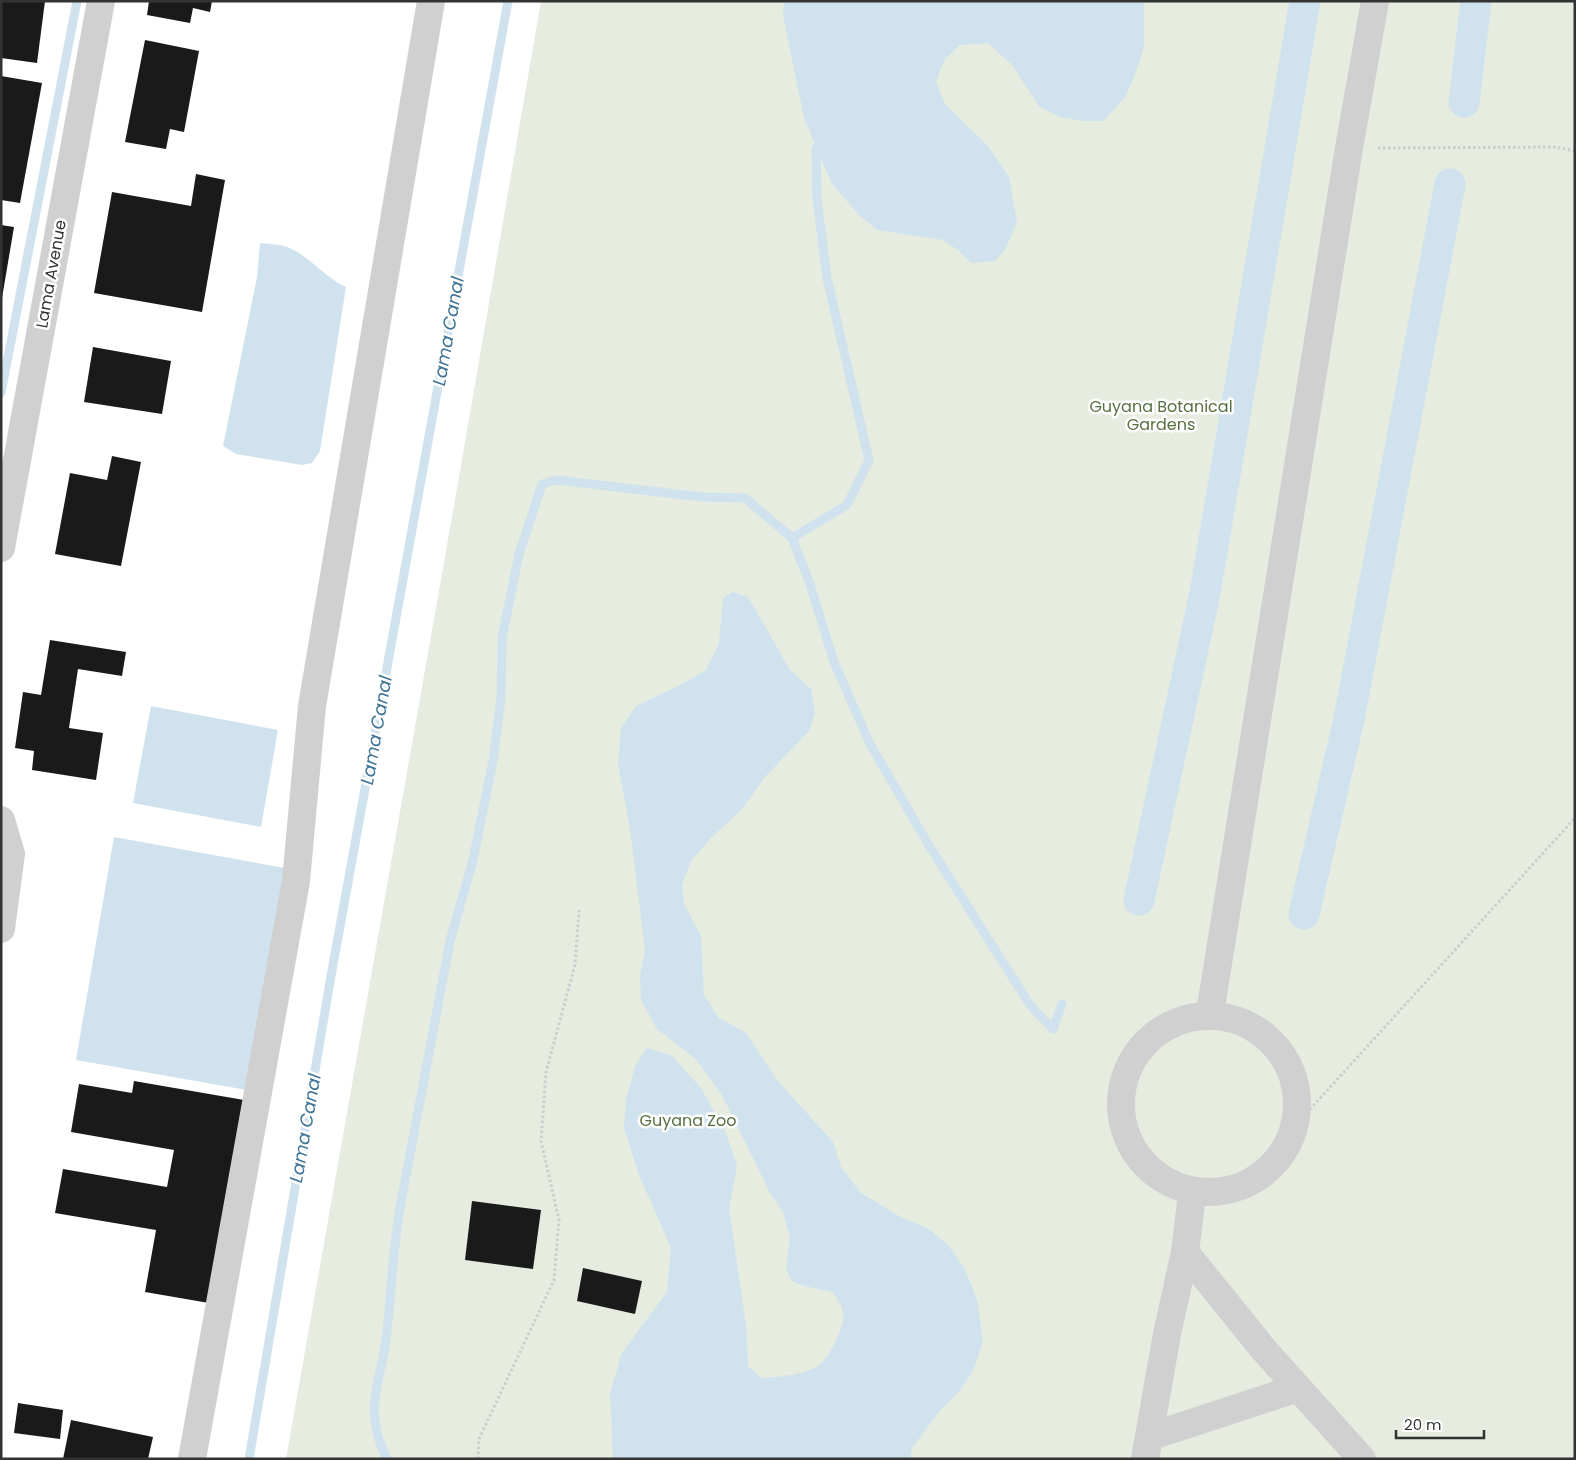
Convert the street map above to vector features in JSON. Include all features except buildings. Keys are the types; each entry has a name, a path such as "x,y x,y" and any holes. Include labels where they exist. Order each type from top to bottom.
{"street":[{"name":"Lama Avenue","path":"1,548 101,1"},
{"path":"192,1459 296,881 312,706 432,1"},
{"path":"1210,1013 1349,148 1375,1"},
{"path":"1,820 11,854 1,929"},
{"path":"1210,1013 1266,1033 1298,1083 1294,1128 1292,1142 1251,1186 1192,1194 1145,1168 1121,1122 1123,1096 1126,1069 1160,1028 1210,1013"},
{"path":"1147,1448 1167,1334 1185,1252 1192,1194"},
{"path":"1185,1252 1264,1350 1362,1459"},
{"path":"1147,1448 1298,1388"}],"path":[{"path":"1349,148 1555,146 1575,151"},
{"path":"1294,1128 1575,818"},
{"path":"478,1459 479,1439 554,1280 559,1220 541,1141 546,1072 575,965 579,910"}],"green space":[{"name":"Guyana Botanical Gardens","path":"541,1 1575,1 1575,1459 286,1459"}],"water":[{"path":"784,1 1144,1 1144,46 1135,75 1125,97 1104,121 1084,121 1059,117 1039,106 1012,65 988,43 960,45 945,59 936,81 945,104 988,146 1009,177 1017,222 1006,248 995,261 971,263 958,250 943,240 877,230 859,215 832,184 804,118 783,15"},
{"path":"260,243 281,245 293,249 346,287 320,451 312,463 302,465 236,454 223,446 257,277"},
{"path":"733,592 748,597 790,670 811,689 815,713 809,731 764,778 743,808 712,837 691,861 682,885 684,904 701,936 704,995 719,1018 746,1033 777,1080 833,1142 841,1167 860,1192 897,1215 929,1229 948,1245 965,1269 977,1300 983,1340 974,1369 961,1389 938,1413 912,1448 910,1459 613,1459 610,1393 622,1353 667,1292 671,1248 639,1175 624,1128 626,1100 635,1066 647,1048 671,1055 701,1088 725,1131 737,1166 729,1208 746,1325 748,1366 762,1378 792,1375 819,1365 832,1349 843,1318 842,1307 833,1292 804,1286 792,1281 786,1269 790,1238 783,1212 770,1193 723,1097 696,1059 657,1029 641,1000 640,975 645,951 630,828 618,765 621,728 636,706 706,670 719,643 723,598"},
{"path":"151,706 278,730 261,827 133,803"},
{"path":"114,837 285,868 247,1090 76,1060"}],"waterway":[{"path":"1,393 77,1"},
{"name":"Lama Canal","path":"249,1459 331,976 508,1"},
{"path":"1139,900 1205,593 1305,1"},
{"path":"1464,102 1476,1"},
{"path":"792,538 847,505 869,460 827,278 817,198 816,148"},
{"path":"1304,914 1349,719 1450,184"},
{"path":"387,1459 379,1441 374,1409 387,1332 399,1213 450,941 473,860 493,761 501,698 502,638 519,554 542,484 556,480 702,497 745,498 792,538 810,584 834,662 870,744 928,844 1030,1005 1053,1029 1062,1004"}],"park label":[{"name":"Guyana Zoo","path":"688,1120"}]}
